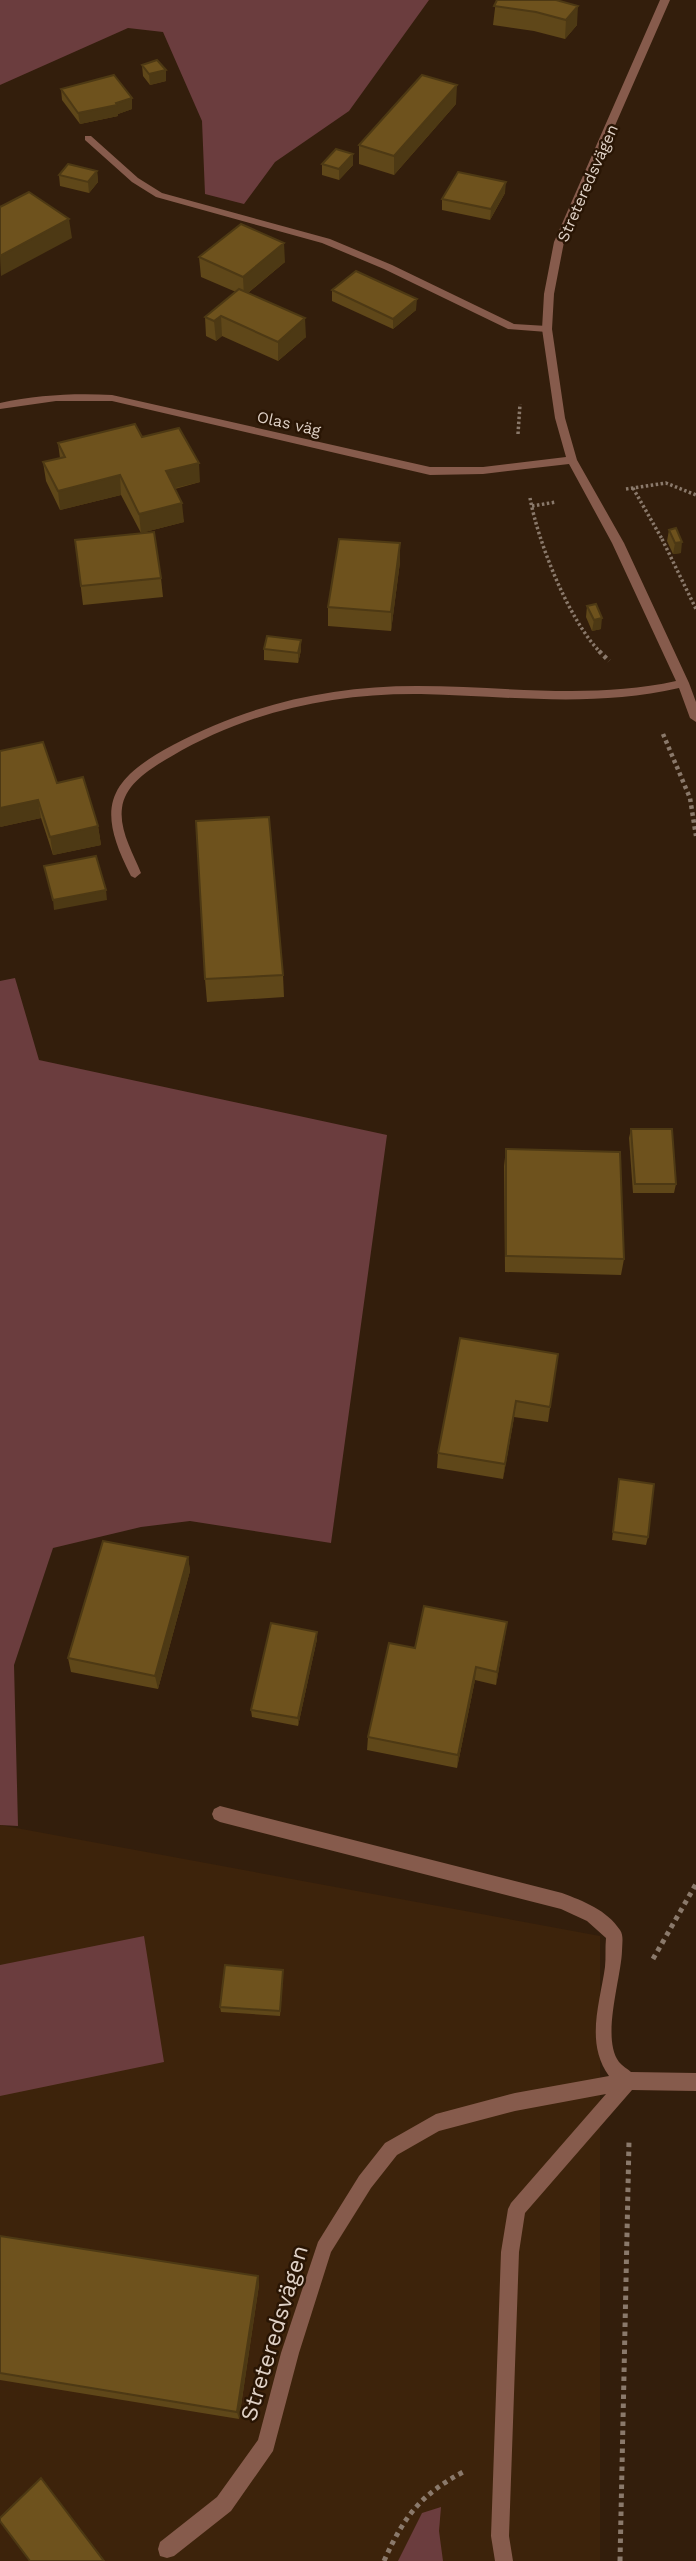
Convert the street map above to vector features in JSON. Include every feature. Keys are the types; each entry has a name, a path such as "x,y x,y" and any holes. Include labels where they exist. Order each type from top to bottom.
{"street":[{"name":"Streteredsvägen","path":"665,0 559,242 549,294 547,329 560,418 572,460 618,542 683,683 696,718"},
{"path":"88,138 135,180 159,195 326,241 388,267 512,327 547,329"},
{"name":"Olas väg","path":"0,406 20,401 74,396 112,398 430,471 500,469 572,460"},
{"path":"135,873 116,824 116,805 124,787 156,760 214,727 305,700 358,694 407,692 615,695 683,683"},
{"path":"220,1814 562,1901 593,1914 614,1935 613,1966 604,2009 605,2050 613,2068 628,2081 516,2209 510,2252 500,2536 504,2561"},
{"name":"Streteredsvägen","path":"167,2549 224,2504 266,2444 290,2353 324,2248 365,2182 391,2149 436,2123 515,2102 628,2081 696,2082"}],"path":[{"path":"633,488 696,609"},
{"path":"647,1968 696,1884"},
{"path":"621,2561 628,2081"},
{"path":"384,2561 401,2521 427,2494 503,2452"}],"shaded area":[{"path":"0,0 429,0 349,111 275,162 244,204 205,194 202,121 163,32 128,28 0,85"},
{"path":"15,978 39,1060 387,1135 331,1543 190,1521 141,1527 53,1548 14,1665 18,1826 0,1825 0,981"},
{"path":"0,1825 600,1936 600,2561 0,2561"},
{"path":"144,1936 164,2062 0,2096 0,1965"},
{"path":"441,2507 439,2531 443,2561 398,2561 422,2513"}],"building":[{"path":"497,0 556,0 578,6 566,20 536,12 494,6"},
{"path":"157,60 166,70 149,74 142,65"},
{"path":"114,75 132,98 116,103 117,105 78,113 61,89"},
{"path":"422,75 457,85 394,156 359,145"},
{"path":"336,149 353,154 339,169 322,164"},
{"path":"68,164 97,171 88,182 59,175"},
{"path":"458,172 506,182 491,209 442,199"},
{"path":"29,192 69,219 0,256 0,207"},
{"path":"241,224 284,243 243,277 199,257"},
{"path":"356,271 417,299 393,319 332,290"},
{"path":"239,289 305,318 278,342 221,316 214,321 205,317"},
{"path":"135,424 142,437 179,428 199,463 166,471 182,503 139,514 120,475 58,491 43,462 65,457 58,443"},
{"path":"676,528 682,542 675,543 669,530"},
{"path":"154,532 161,578 81,586 75,540"},
{"path":"339,539 400,543 391,612 328,607"},
{"path":"596,604 602,618 594,620 587,606"},
{"path":"267,636 301,640 298,653 264,649"},
{"path":"43,742 57,783 83,777 98,826 50,837 38,800 0,808 0,751"},
{"path":"269,817 283,975 205,979 196,821"},
{"path":"96,856 106,890 53,900 44,866"},
{"path":"631,1129 672,1129 676,1184 635,1184"},
{"path":"506,1149 620,1152 624,1259 506,1256"},
{"path":"460,1338 558,1354 550,1407 516,1401 505,1464 438,1453"},
{"path":"619,1479 654,1484 648,1537 613,1532"},
{"path":"103,1541 188,1557 155,1676 68,1658"},
{"path":"424,1606 507,1622 497,1672 476,1667 458,1755 368,1737 389,1643 415,1648"},
{"path":"271,1623 317,1632 298,1718 251,1710"},
{"path":"225,1965 283,1970 280,2011 220,2007"},
{"path":"0,2236 258,2276 237,2412 0,2373"},
{"path":"41,2478 104,2561 30,2561 0,2518"}]}
